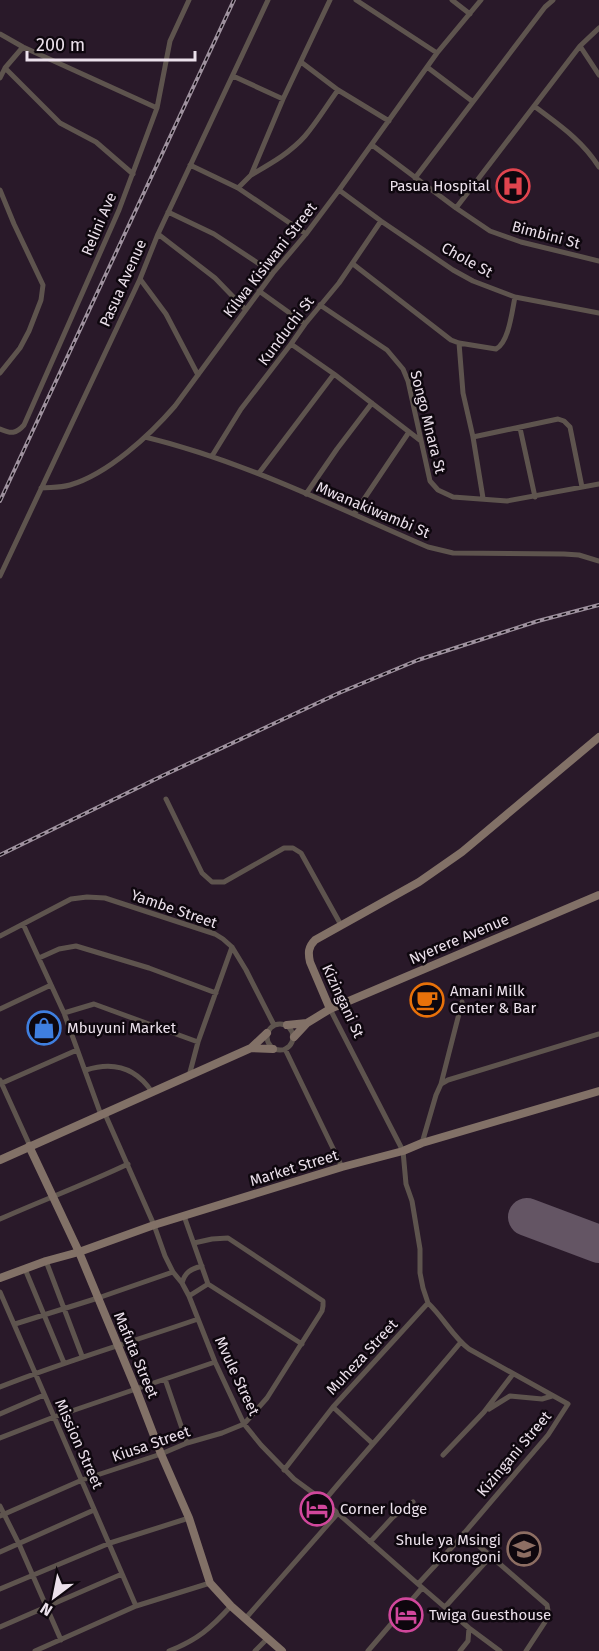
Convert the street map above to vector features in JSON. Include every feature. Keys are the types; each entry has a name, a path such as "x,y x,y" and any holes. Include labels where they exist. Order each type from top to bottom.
{"street":[{"name":"Relini Ave","path":"0,429 10,434 18,432 24,425 119,210 158,108 170,41 189,0"},
{"name":"Pasua Avenue","path":"0,576 268,0"},
{"path":"251,175 283,99 330,0"},
{"path":"356,0 437,53"},
{"path":"452,0 470,14"},
{"name":"Kilwa Kisiwani Street","path":"41,488 71,485 87,477 124,455 152,432 175,406 245,309 306,234 437,53 481,0"},
{"path":"415,178 545,7 553,0"},
{"path":"456,208 580,46 599,28"},
{"path":"0,34 23,47 158,108"},
{"path":"580,46 599,75"},
{"path":"0,78 5,68 23,47"},
{"path":"301,62 338,90 389,122"},
{"path":"427,67 472,102"},
{"path":"5,68 60,123 96,142 133,174"},
{"path":"233,76 283,99"},
{"path":"238,188 251,175 283,156 303,138 338,90"},
{"path":"534,106 578,140 599,167"},
{"name":"Bimbini St","path":"372,145 490,231 520,242 599,261"},
{"path":"190,165 238,188 306,234"},
{"path":"0,190 2,199 43,285 41,300 29,331 20,348 0,373"},
{"name":"Chole St","path":"339,190 453,270 473,281 515,297 599,314"},
{"path":"168,212 214,234 273,273"},
{"name":"Kunduchi St","path":"212,456 241,409 339,283 381,221"},
{"path":"158,234 214,278 245,309"},
{"path":"352,264 459,344 496,349 501,346 505,339 515,297"},
{"path":"140,279 166,314 198,375"},
{"path":"259,291 305,324"},
{"name":"Songo Mnara St","path":"320,305 387,350 398,362 408,381 430,481 438,490 453,497 507,501 599,484"},
{"path":"291,344 421,441"},
{"path":"459,344 464,393 483,498"},
{"path":"259,473 334,374"},
{"path":"306,494 372,403"},
{"path":"473,437 558,419 564,421 570,427 582,487"},
{"path":"520,428 534,497"},
{"path":"354,514 409,432"},
{"name":"Mwanakiwambi St","path":"145,437 183,446 259,473 440,551 564,554 579,555 599,561"},
{"name":"Kizingani St","path":"428,1303 420,1274 420,1249 412,1201 406,1184 404,1151 330,1009 310,962 309,949 315,940 419,882 462,852 599,737"},
{"path":"166,799 202,873 212,882 224,882 284,848 293,848 301,853 341,925"},
{"name":"Nyerere Avenue","path":"308,1023 330,1009 599,895"},
{"name":"Yambe Street","path":"0,936 71,899 105,898 215,934 223,939 232,947 274,1025"},
{"name":"Mvule Street","path":"23,924 64,1013 103,1115 128,1164 165,1256 189,1296 215,1362 244,1424 294,1479 324,1501 469,1628 500,1651"},
{"path":"39,958 59,949 76,946 149,968 216,993"},
{"path":"189,1076 198,1042 232,947"},
{"path":"0,1009 51,985"},
{"path":"422,1143 441,1084 462,1002"},
{"path":"64,1013 94,1004 198,1042"},
{"path":"0,1160 251,1048 274,1025 308,1023"},
{"path":"251,1048 285,1049 291,1045 294,1037 308,1023"},
{"path":"287,1025 294,1037"},
{"path":"267,1033 269,1045 273,1049"},
{"path":"441,1084 599,1034"},
{"path":"285,1049 342,1167"},
{"path":"29,1146 1,1082 77,1050"},
{"path":"86,1070 105,1065 123,1068 142,1078 152,1092"},
{"name":"Market Street","path":"0,1278 154,1225 599,1091"},
{"name":"Mafuta Street","path":"29,1146 79,1252 136,1389 189,1518 209,1580"},
{"path":"0,1219 128,1164"},
{"path":"184,1216 208,1284 302,1344"},
{"path":"194,1243 228,1238 322,1301 321,1311 302,1344 267,1398 244,1424"},
{"path":"46,1261 82,1356"},
{"path":"182,1283 188,1272 202,1266"},
{"path":"25,1269 64,1363"},
{"path":"15,1324 173,1272"},
{"path":"189,1296 208,1284"},
{"name":"Mission Street","path":"0,1292 136,1606"},
{"path":"324,1501 461,1342 428,1303"},
{"name":"Muheza Street","path":"284,1470 333,1407 428,1303"},
{"path":"0,1387 82,1356 198,1318"},
{"name":"Kizingani Street","path":"368,1651 526,1461 560,1419 568,1404 480,1356 461,1342"},
{"path":"0,1438 54,1417 215,1362"},
{"path":"443,1455 484,1412 513,1374"},
{"path":"165,1379 187,1443"},
{"path":"0,1414 44,1395"},
{"path":"484,1412 510,1396 542,1399 552,1396"},
{"path":"333,1407 372,1443"},
{"name":"Kiusa Street","path":"2,1515 82,1480 244,1424"},
{"path":"370,1542 393,1517 413,1502"},
{"path":"0,1506 2,1515 19,1544 31,1576 61,1640"},
{"path":"0,1552 94,1510"},
{"path":"245,1619 338,1513"},
{"path":"0,1589 110,1544 189,1518"},
{"path":"464,1533 544,1602 548,1609 549,1616 526,1651"},
{"path":"445,1607 491,1556"},
{"path":"0,1627 122,1574"},
{"path":"36,1651 136,1606 209,1580 231,1606 282,1651"},
{"path":"169,1651 202,1634 231,1606"},
{"path":"460,1651 468,1641 469,1628"},
{"path":"255,1651 267,1639"}],"runway":[{"path":"527,1217 599,1244"}],"railway":[{"path":"0,501 234,0"},
{"path":"0,855 339,693 418,660 538,621 599,605"}],"place":[{"name":"Pasua Hospital","path":"513,186"},
{"name":"Amani Milk Center & Bar","path":"427,1000"},
{"name":"Mbuyuni Market","path":"44,1028"},
{"name":"Corner lodge","path":"317,1509"},
{"name":"Shule ya Msingi Korongoni","path":"524,1549"},
{"name":"Twiga Guesthouse","path":"406,1615"}]}
